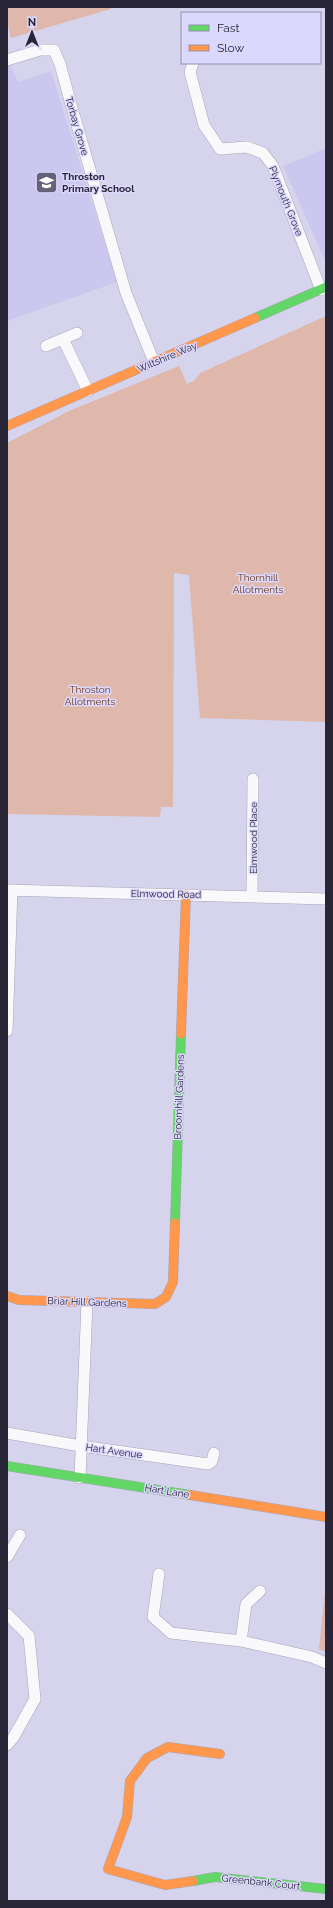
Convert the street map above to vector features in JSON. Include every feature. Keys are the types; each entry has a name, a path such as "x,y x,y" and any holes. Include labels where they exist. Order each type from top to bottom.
{"street":[{"name":"Torbay Grove","path":"7,60 40,50 54,50 60,64 126,293 154,362"},
{"name":"Plymouth Grove","path":"193,64 190,72 204,125 220,149 247,147 263,153 273,166 323,288"},
{"name":"Wiltshire Way","path":"7,426 323,288"},
{"path":"46,346 77,333"},
{"path":"63,339 88,391"},
{"name":"Elmwood Place","path":"252,896 253,779"},
{"path":"7,1032 10,890"},
{"name":"Elmwood Road","path":"10,890 326,899"},
{"name":"Broomhill Gardens","path":"166,1298 173,1282 186,895"},
{"name":"Briar Hill Gardens","path":"7,1296 19,1300 155,1304 166,1298"},
{"path":"80,1478 87,1302"},
{"name":"Hart Avenue","path":"7,1433 81,1446 208,1464 212,1460 214,1453"},
{"name":"Hart Lane","path":"7,1466 326,1518"},
{"path":"7,1557 20,1535"},
{"path":"159,1574 153,1617 171,1633 241,1641 312,1657 326,1664"},
{"path":"241,1641 246,1604 260,1591"},
{"path":"7,1614 29,1636 34,1699 13,1738 7,1745"},
{"name":"Greenbank Court","path":"220,1754 168,1747 148,1758 130,1781 127,1816 108,1869 164,1885 216,1877 326,1889"}],"shaded area":[{"name":"Throston Primary School","path":"7,57 18,82 51,71 117,282 7,321"},
{"path":"326,148 326,263 283,166"}],"green space":[{"path":"7,7 110,7 111,9 11,38 7,20"},
{"path":"326,316 326,722 200,718 189,575 174,573 173,807 161,807 160,817 7,814 7,443 69,411 179,366 187,384 194,381 200,373"},
{"path":"326,1581 326,1652 319,1649"}],"traffic: fast":[{"path":"255,318 326,287"},
{"path":"175,1223 181,1034"},
{"path":"7,1466 190,1495"},
{"path":"193,1881 215,1877 326,1889"}],"traffic: slow":[{"path":"7,426 255,318"},
{"path":"181,1034 186,895"},
{"path":"7,1296 19,1300 155,1304 166,1297 173,1282 175,1223"},
{"path":"190,1495 326,1517"},
{"path":"193,1881 165,1885 108,1869 127,1817 130,1781 147,1758 168,1747 220,1754"}],"place":[{"name":"Throston Primary School","path":"47,182"}],"park label":[{"name":"Thornhill Allotments","path":"258,582"},
{"name":"Throston Allotments","path":"90,694"}]}
